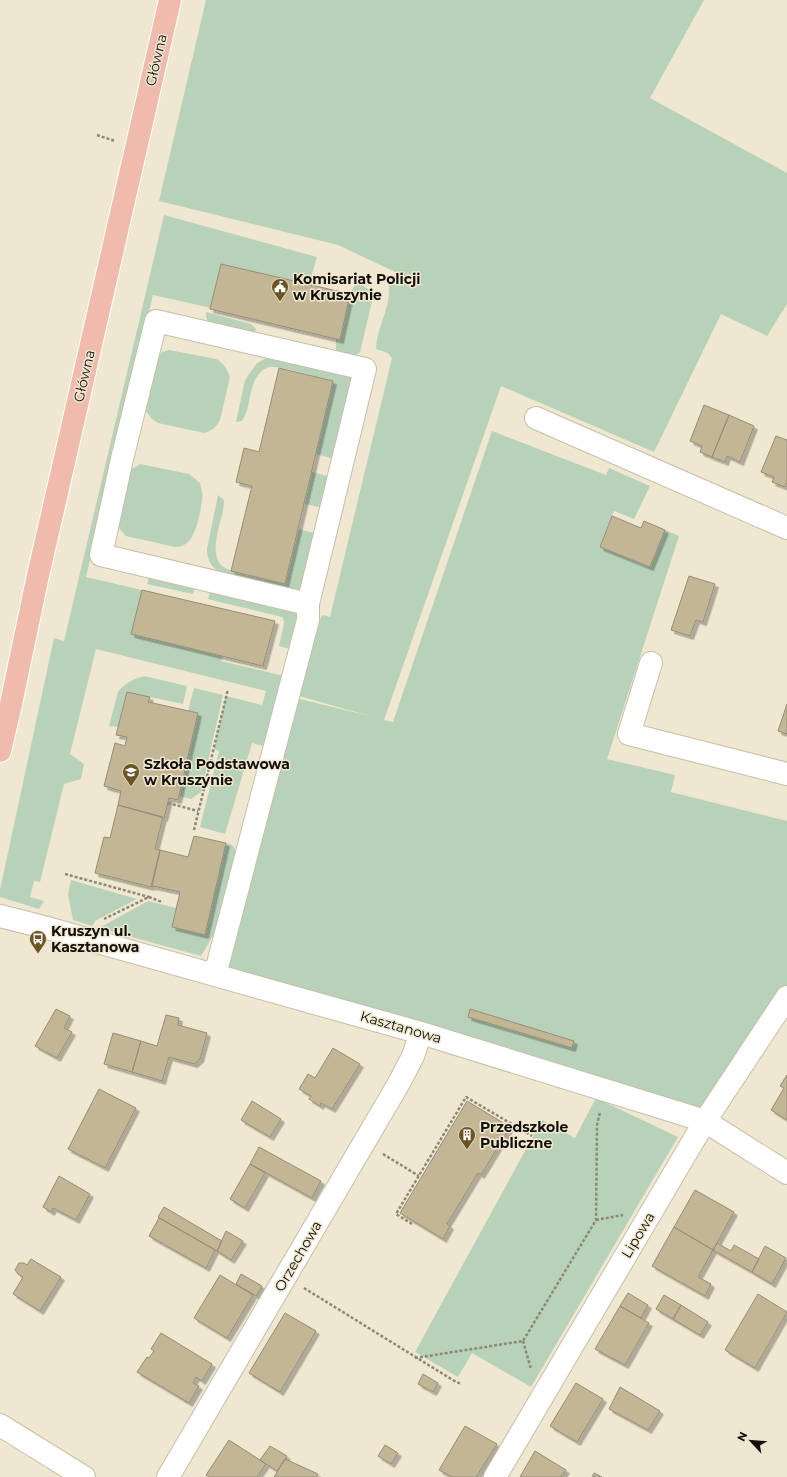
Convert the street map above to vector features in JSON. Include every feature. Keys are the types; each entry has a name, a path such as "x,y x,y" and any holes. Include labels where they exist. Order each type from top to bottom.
{"main road":[{"name":"Główna","path":"0,752 41,564 170,0"}],"street":[{"path":"215,974 308,620 308,604 365,370 156,321 101,554 308,604"},
{"path":"536,418 787,528"},
{"path":"651,663 629,734 787,774"},
{"name":"Kasztanowa","path":"0,916 421,1032 705,1121 787,1173"},
{"name":"Lipowa","path":"495,1477 705,1121 787,996"},
{"name":"Orzechowa","path":"168,1477 400,1083 414,1056 421,1032"},
{"path":"0,1425 84,1477"}],"path":[{"path":"194,830 228,689"},
{"path":"168,803 198,811"},
{"path":"65,874 162,902"},
{"path":"98,922 149,898"},
{"path":"412,1224 396,1214 466,1097 532,1136"},
{"path":"533,1374 523,1341 596,1220 597,1125 601,1107"},
{"path":"378,1151 418,1176"},
{"path":"596,1220 626,1215"},
{"path":"301,1287 415,1358 462,1384"},
{"path":"415,1358 523,1341"}],"green space":[{"path":"206,0 704,0 650,98 787,173 787,304 767,336 721,314 654,452 501,386 384,720 393,722 492,431 606,475 609,468 650,486 634,519 614,511 600,546 649,567 665,530 679,536 607,759 675,775 671,792 787,821 787,997 705,1121 215,975 274,749 252,743 225,834 200,827 219,751 214,749 226,696 262,705 266,691 96,649 70,754 84,764 81,779 64,784 40,882 34,881 30,897 44,901 39,909 0,897 0,890 54,638 64,641 164,215 317,257 309,284 221,264 210,309 207,307 153,295 86,577 142,590 132,634 223,656 221,661 284,676 279,694 370,716 299,696 321,617 324,615 330,617 392,358 388,353 376,349 379,331 388,303 389,285 386,276 425,286 338,245 159,201"},
{"path":"360,284 368,289 373,297 360,352 355,356 340,356 336,350 336,339 340,339 349,294 355,285"},
{"path":"206,312 251,324 256,329 254,334 208,323"},
{"path":"169,350 216,359 223,364 228,371 230,377 220,420 212,430 204,433 158,423 152,419 143,407 157,357 162,352"},
{"path":"268,357 348,374 351,378 352,387 334,459 316,454 333,381 281,368 266,368 259,374 254,382 248,408 242,421 236,422 245,380 257,363"},
{"path":"140,464 189,474 200,483 202,497 199,516 193,535 184,545 175,547 126,536 118,527 128,472"},
{"path":"312,472 331,477 323,508 305,504"},
{"path":"218,495 224,500 217,537 216,555 218,561 227,569 252,577 285,584 299,529 317,534 302,587 297,592 221,574 215,569 209,560 207,549"},
{"path":"153,576 195,586 193,594 147,584 149,578"},
{"path":"211,588 294,611 297,614 297,619 290,649 279,646 284,624 282,617 208,599"},
{"path":"144,676 187,686 183,704 127,692 118,727 109,726 118,692 123,686 136,678"},
{"path":"194,688 223,695 201,792 191,799 179,796 198,713 188,711"},
{"path":"226,843 232,845 237,852 215,932 201,956 99,928 148,901 176,908 172,927 205,935"},
{"path":"71,880 137,899 95,921 92,926 73,920 68,894"},
{"path":"596,1098 678,1137 531,1387 472,1353 458,1377 415,1352 542,1120 575,1138"}],"building":[{"name":"Komisariat Policji w Kruszynie","path":"221,264 350,294 340,340 210,309"},
{"path":"279,368 333,381 285,584 231,571 252,486 236,482 244,448 259,452"},
{"path":"704,405 729,415 712,457 700,452 702,446 690,441"},
{"path":"729,415 754,426 740,462 727,456 725,462 712,457"},
{"path":"776,436 787,440 787,482 785,487 772,482 774,477 761,472"},
{"path":"612,516 641,528 644,521 665,530 650,567 600,547"},
{"path":"689,576 715,584 703,622 696,620 690,636 671,630"},
{"path":"142,590 275,621 263,666 131,634"},
{"path":"127,692 150,697 148,702 198,713 178,800 169,798 164,818 118,805 121,791 104,786 115,743 125,746 127,737 116,735"},
{"path":"787,704 787,734 778,731"},
{"path":"118,805 163,817 155,849 160,850 151,887 95,873 104,837 110,838"},
{"path":"194,836 226,843 205,935 172,927 180,892 152,887 160,850 188,857"},
{"path":"56,1009 70,1016 64,1028 72,1032 57,1058 35,1046"},
{"path":"470,1009 574,1041 572,1048 468,1017"},
{"path":"166,1015 179,1018 178,1025 207,1033 200,1059 194,1064 169,1057 162,1081 132,1072 141,1041 157,1046"},
{"path":"113,1033 141,1041 132,1072 104,1064"},
{"path":"333,1048 360,1064 332,1109 321,1103 320,1106 309,1099 311,1096 299,1089 308,1074 315,1078"},
{"path":"787,1075 787,1120 771,1110 784,1088 780,1086"},
{"path":"99,1089 136,1108 105,1168 68,1149"},
{"path":"252,1101 281,1119 270,1137 241,1120"},
{"name":"Przedszkole Publiczne","path":"467,1101 510,1127 481,1175 478,1173 447,1224 450,1226 443,1239 400,1213"},
{"path":"259,1147 321,1181 312,1198 250,1164"},
{"path":"250,1164 265,1173 245,1208 230,1199"},
{"path":"59,1176 90,1194 76,1220 53,1208 51,1212 43,1207"},
{"path":"695,1190 734,1212 713,1250 674,1227"},
{"path":"164,1207 222,1241 217,1251 158,1217"},
{"path":"159,1218 215,1250 206,1268 149,1236"},
{"path":"674,1227 713,1250 698,1277 711,1284 705,1296 652,1266"},
{"path":"226,1231 243,1241 231,1260 217,1251"},
{"path":"717,1243 731,1251 734,1245 759,1259 752,1272 713,1250"},
{"path":"765,1246 786,1258 772,1284 752,1272"},
{"path":"31,1259 61,1277 40,1311 13,1294 23,1277 15,1270 19,1263 24,1263 27,1265"},
{"path":"241,1274 262,1286 256,1296 236,1284"},
{"path":"220,1275 253,1295 227,1338 194,1318"},
{"path":"628,1293 648,1305 641,1318 620,1306"},
{"path":"758,1294 787,1312 755,1368 725,1350"},
{"path":"664,1295 681,1305 673,1319 656,1309"},
{"path":"681,1305 708,1322 700,1335 673,1319"},
{"path":"620,1306 649,1323 625,1365 595,1349"},
{"path":"285,1313 316,1331 280,1392 249,1373"},
{"path":"161,1333 212,1364 202,1381 196,1377 193,1383 199,1386 189,1403 137,1372 147,1357 149,1358 154,1351 151,1349"},
{"path":"423,1374 438,1383 433,1392 418,1384"},
{"path":"576,1383 603,1399 577,1442 550,1426"},
{"path":"620,1387 660,1411 648,1430 609,1409"},
{"path":"465,1426 497,1444 476,1477 452,1477 439,1470"},
{"path":"229,1440 266,1464 257,1477 209,1477 206,1475"},
{"path":"385,1445 398,1453 391,1464 378,1456"},
{"path":"270,1446 287,1456 277,1471 260,1460"},
{"path":"535,1451 566,1470 561,1477 520,1477"},
{"path":"285,1459 318,1474 316,1477 274,1477"},
{"path":"594,1473 602,1477 592,1477"}],"place":[{"name":"Komisariat Policji w Kruszynie","path":"280,302"},
{"name":"Szkoła Podstawowa w Kruszynie","path":"131,787"},
{"name":"Kruszyn ul. Kasztanowa","path":"38,954"},
{"name":"Przedszkole Publiczne","path":"467,1150"}]}
